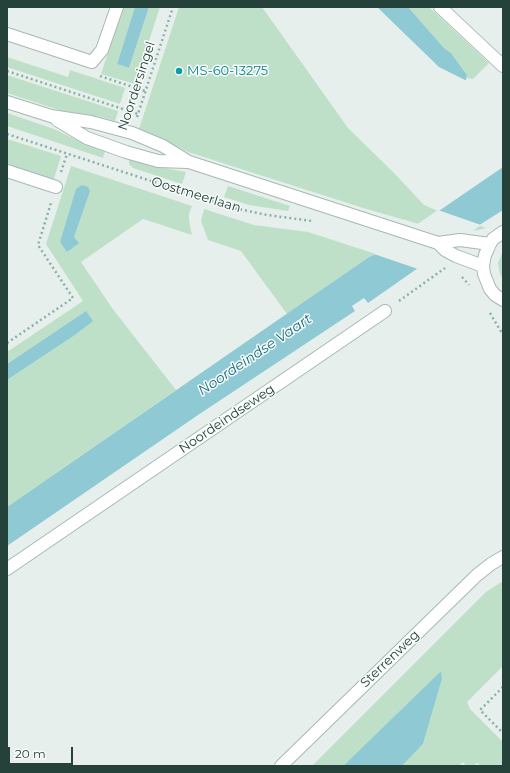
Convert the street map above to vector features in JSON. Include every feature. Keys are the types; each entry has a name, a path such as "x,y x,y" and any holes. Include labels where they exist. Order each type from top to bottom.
{"street":[{"path":"7,34 92,62 102,50 117,7"},
{"path":"440,7 503,66"},
{"name":"Oostmeerlaan","path":"7,102 51,116 92,122 132,133 164,146 189,162 405,233 442,247 456,256 483,266"},
{"name":"Oostmeerlaan","path":"51,116 87,138 126,152 158,161 189,162"},
{"path":"7,171 56,187"},
{"path":"503,232 490,244 485,255 483,266 484,274 490,289 495,295 503,300"},
{"name":"Oostmeerlaan","path":"442,247 460,240 490,244"},
{"name":"Noordeindseweg","path":"7,570 385,311"},
{"name":"Sterrenweg","path":"281,766 477,575 503,557"}],"path":[{"name":"Noordersingel","path":"132,133 173,7"},
{"path":"92,62 88,73 145,91"},
{"path":"7,71 138,114"},
{"name":"Oostmeerlaan","path":"7,134 234,208 267,215 316,222"},
{"path":"120,171 126,152"},
{"path":"7,343 73,298 38,244 67,154"},
{"path":"385,311 447,267"},
{"path":"503,687 480,710 503,733"}],"green space":[{"path":"123,7 135,7 117,64 129,68 149,7 160,7 135,84 101,74"},
{"path":"179,7 262,7 348,128 424,205 486,228 467,231 419,224 363,208 188,152 157,136 139,129"},
{"path":"408,7 429,7 489,63 473,79 467,78 467,75 451,53 444,48"},
{"path":"7,57 68,77 70,70 125,88 120,104 7,67"},
{"path":"7,75 118,111 115,121 101,117 59,110 7,93"},
{"path":"7,113 54,129 83,143 105,151 103,158 7,126"},
{"path":"7,139 61,156 53,182 7,167"},
{"path":"129,159 148,165 186,172 182,184 133,168 129,164"},
{"path":"71,166 192,206 189,214 189,221 192,235 143,219 81,262 112,308 176,390 7,507 7,380 72,337 86,311 7,364 7,352 83,301 46,244"},
{"path":"228,186 290,206 288,211 249,205 224,197"},
{"path":"204,209 254,225 308,232 376,254 369,257 287,314 241,251 208,240 201,221"},
{"path":"503,251 503,280 498,263"},
{"path":"503,581 503,666 467,702 470,709 503,742 503,766 481,766 477,763 474,766 466,766 463,762 459,766 402,766 423,744 442,679 441,671 343,766 312,766 486,592"}],"water":[{"path":"135,7 149,7 129,68 117,64"},
{"path":"377,7 408,7 444,48 451,53 467,75 466,80 439,67"},
{"name":"Noordeindse Vaart","path":"503,167 503,210 368,303 364,298 352,306 355,311 198,415 7,546 7,507 369,257 376,254"},
{"path":"82,185 88,187 90,191 74,237 79,243 67,252 60,242 76,189"},
{"path":"86,311 93,321 72,337 7,380 7,364"},
{"path":"441,671 442,679 423,744 402,766 343,766"}],"pier":[{"path":"438,210 481,225 418,269 374,254"}],"place":[{"name":"MS-60-13275","path":"179,71"}]}
